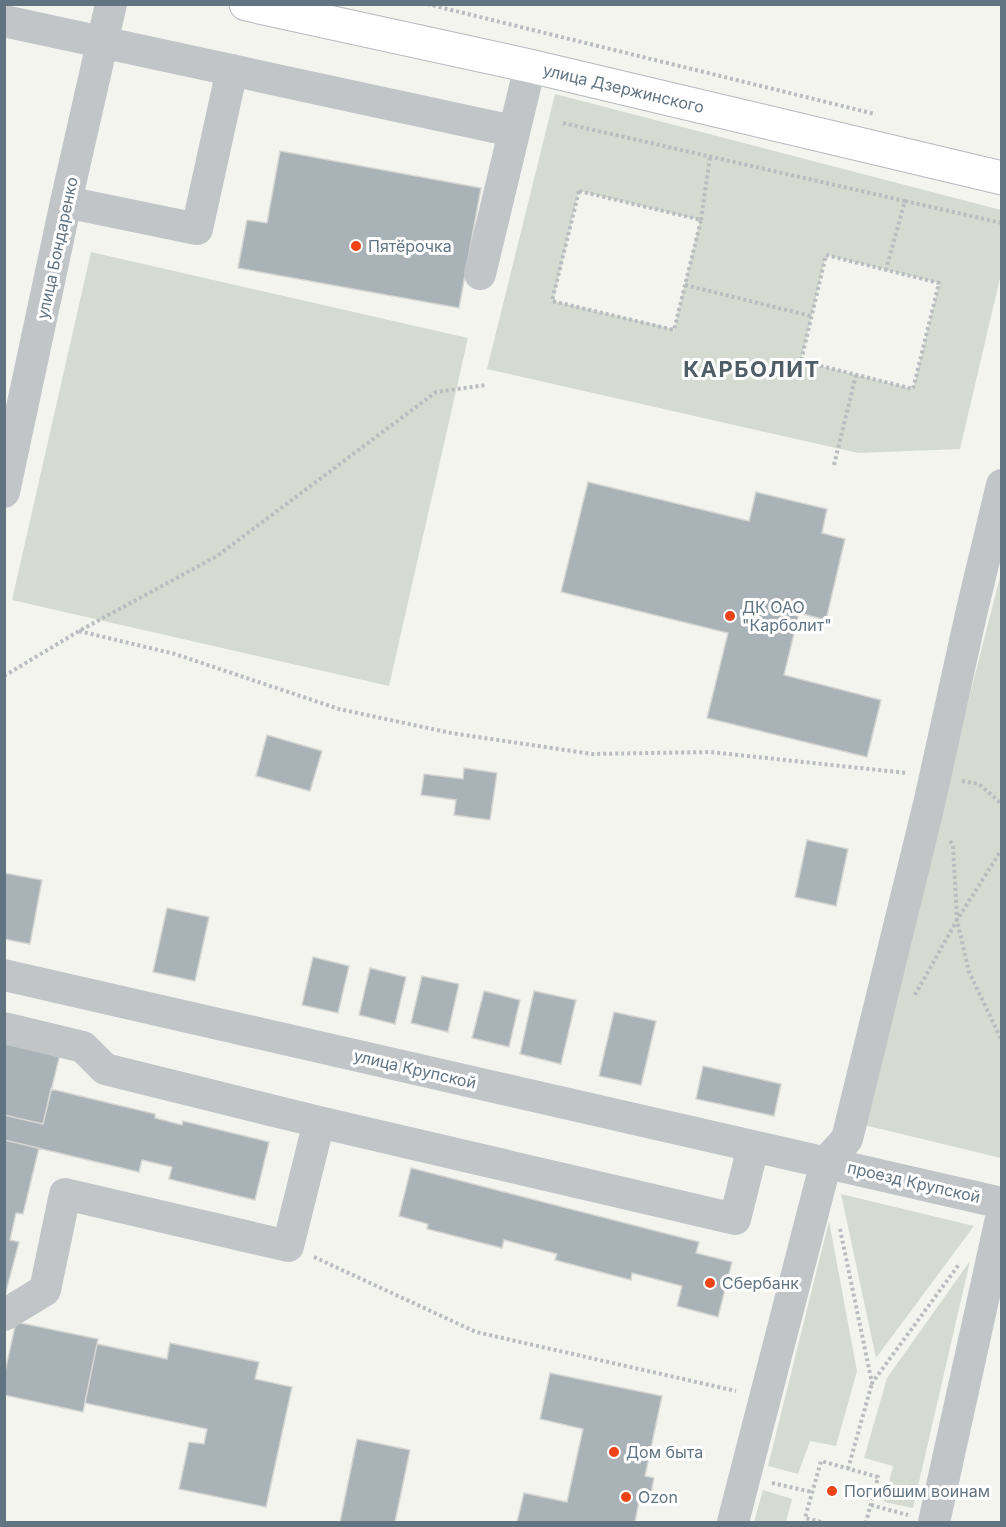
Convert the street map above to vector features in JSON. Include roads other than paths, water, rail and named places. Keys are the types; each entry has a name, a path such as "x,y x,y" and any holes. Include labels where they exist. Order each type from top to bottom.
{"main road":[{"name":"улица Дзержинского","path":"246,4 530,66 1002,178"}],"street":[{"name":"улица Бондаренко","path":"4,492 111,4"},
{"path":"4,21 513,131"},
{"path":"480,274 530,66"},
{"path":"66,202 197,229 232,70"},
{"path":"733,1522 826,1162 847,1139 932,790 1002,486"},
{"name":"улица Крупской","path":"4,975 826,1162"},
{"path":"4,1028 83,1047 105,1069 319,1122 735,1219 753,1147"},
{"path":"4,1315 45,1290 65,1194 288,1246 319,1122"},
{"name":"проезд Крупской","path":"826,1162 1002,1203"},
{"path":"934,1522 1002,1214"}],"place":[{"name":"Пятёрочка","path":"356,246"},
{"name":"ДК ОАО \"Карболит\"","path":"730,616"},
{"name":"Сбербанк","path":"710,1283"},
{"name":"Дом быта","path":"614,1452"},
{"name":"Погибшим воинам","path":"832,1491"},
{"name":"Ozon","path":"626,1497"}],"district":[{"name":"КАРБОЛИТ","path":"752,369"}]}
